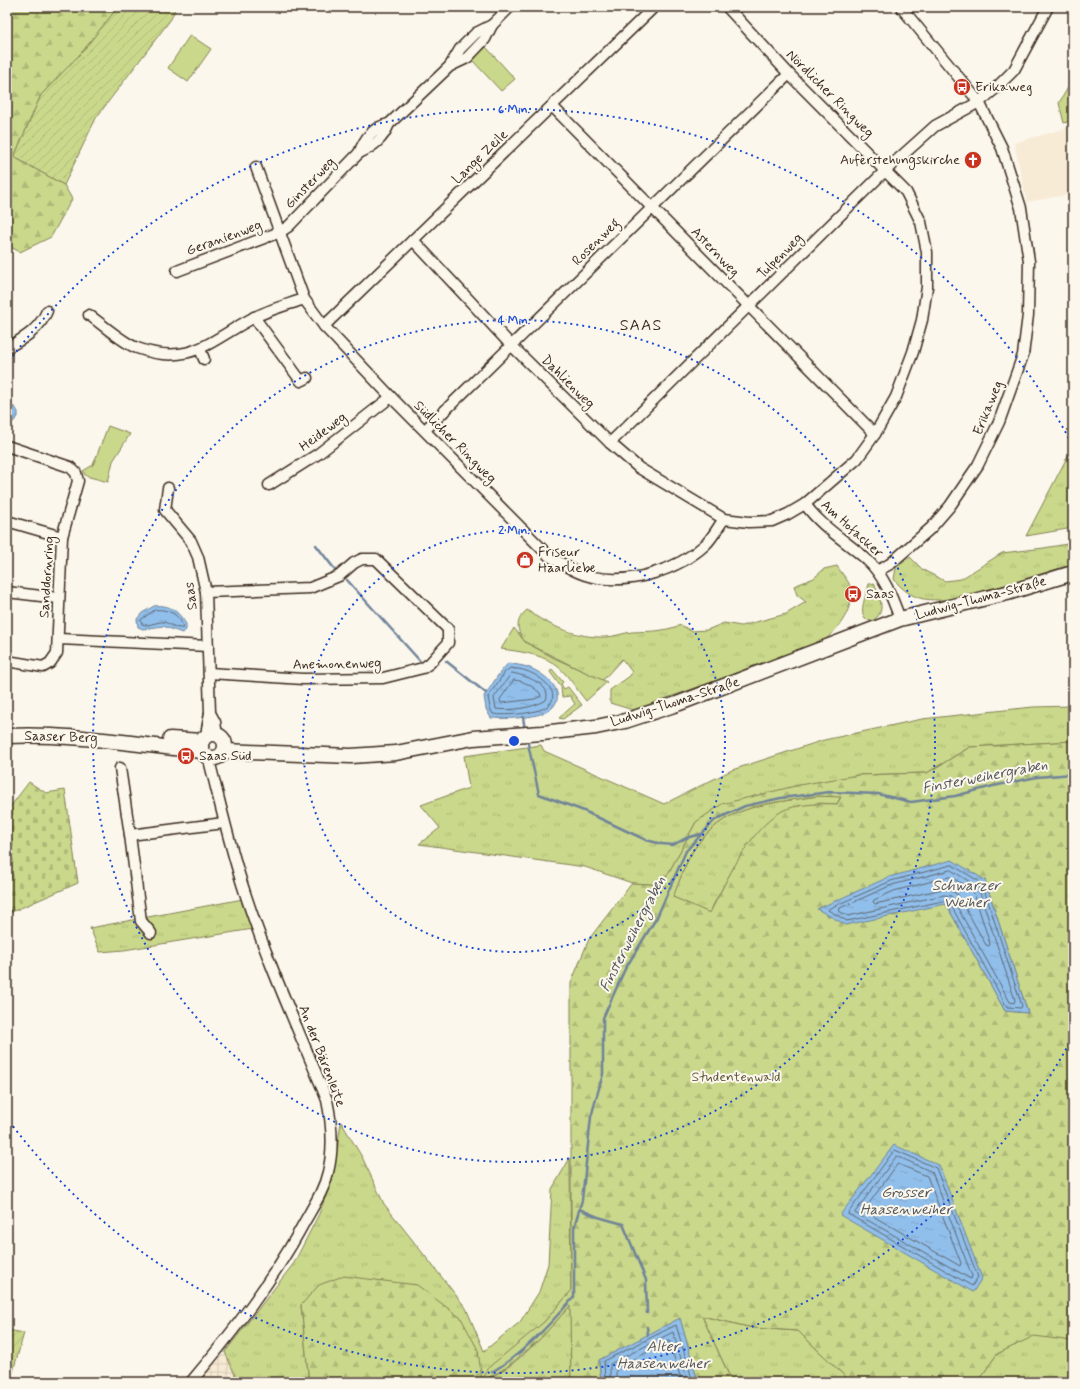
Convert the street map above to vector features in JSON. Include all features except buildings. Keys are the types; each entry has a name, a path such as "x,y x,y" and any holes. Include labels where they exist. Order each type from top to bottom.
{"street":[{"name":"Ginsterweg","path":"280,232 289,226 359,152 364,140 374,129 389,124 450,66 460,49 476,33 492,25 510,7"},
{"name":"Lange Zeile","path":"324,326 654,7"},
{"name":"Nördlicher Ringweg","path":"724,519 749,522 772,521 788,514 805,504 857,459 875,434 896,397 913,352 922,320 927,287 927,252 921,222 906,192 790,74 727,7"},
{"name":"Erikaweg","path":"878,571 890,564 931,528 950,506 978,465 999,422 1023,355 1028,315 1029,261 1021,208 1002,148 979,102 900,7"},
{"name":"Tulpenweg","path":"610,443 886,170 935,126 979,102 995,89 1014,70 1048,7"},
{"name":"Rosenweg","path":"424,430 651,207 790,74"},
{"name":"Asternweg","path":"552,106 748,307 875,434"},
{"name":"Südlicher Ringweg","path":"256,167 304,299 324,326 391,397 549,556 573,570 592,577 616,580 637,577 663,569 686,558 706,543 724,519"},
{"name":"Geranienweg","path":"177,270 280,232"},
{"name":"Dahlienweg","path":"413,240 511,345 610,443 639,468 724,519"},
{"path":"89,316 139,348 163,355 202,354 254,317 304,299"},
{"path":"7,348 30,335 44,320 47,311"},
{"path":"254,317 301,381 307,378"},
{"name":"Heideweg","path":"269,484 318,454 391,397"},
{"name":"Sanddornring","path":"7,446 70,467 76,473 78,481 62,537 58,598 59,639 57,653 50,663 43,667 7,661"},
{"name":"Saas","path":"168,488 165,510 191,541 198,557 206,592 210,713 215,722 212,745"},
{"name":"Am Hofacker","path":"805,504 811,512 843,542 866,559 878,571 890,591 900,619"},
{"path":"7,521 62,537"},
{"name":"Anemonenweg","path":"206,592 310,588 339,576 354,563 362,559 376,559 448,629 448,643 430,663 423,668 383,678 304,679 209,672"},
{"name":"Ludwig-Thoma-Straße","path":"212,745 247,753 261,752 306,756 351,756 396,752 473,738 596,727 625,721 677,704 900,619 1007,592 1073,573"},
{"path":"7,592 58,598"},
{"path":"59,639 208,646"},
{"name":"Saaser Berg","path":"7,736 32,734 114,740 131,744 212,745"},
{"name":"An der Bärenleite","path":"191,1382 222,1345 271,1277 296,1239 322,1191 328,1174 332,1144 331,1119 326,1100 264,946 245,892 224,823 210,764 212,745"},
{"path":"120,768 141,921 151,933"},
{"path":"130,835 224,823"}],"shaded area":[{"path":"1073,126 1073,196 1072,194 1027,202 1014,143"},
{"path":"225,1352 238,1382 197,1382"}],"green space":[{"path":"7,7 118,7 83,52 41,95 14,157 64,185 72,199 51,237 20,252 7,245"},
{"path":"118,7 176,7 171,19 96,118 64,185 14,157 41,95 82,52"},
{"path":"190,35 211,49 188,82 168,68"},
{"path":"486,47 515,79 501,91 472,60"},
{"path":"1073,79 1073,120 1064,123 1059,103"},
{"path":"108,426 130,434 113,461 108,482 86,476 83,471 93,465"},
{"path":"1073,446 1073,528 1026,536"},
{"path":"1073,543 1073,564 965,596 945,600 924,599 907,592 894,579 896,568 910,557 923,570 945,581 961,579 1002,553"},
{"path":"837,566 851,587 851,598 842,621 832,634 820,644 633,710 610,703 610,690 630,676 632,672 622,659 602,681 525,642 522,638 518,625 520,618 527,610 544,621 564,630 595,637 608,637 632,632 662,630 681,625 691,631 707,630 724,623 741,626 786,614 806,602 797,595 794,586 814,578 824,569"},
{"path":"874,583 880,599 881,609 877,617 872,621 864,616 863,606 869,584"},
{"path":"514,628 525,642 554,658 607,682 586,701 567,676 553,663 535,655 501,649"},
{"path":"552,669 563,682 561,684 564,689 568,687 582,705 563,719 559,718 575,704 570,696 562,697 561,687 550,672"},
{"path":"1073,706 1073,741 970,747 927,773 858,775 696,822 662,885 632,883 585,867 419,844 440,828 421,805 469,788 464,756 541,745 544,751 664,804 732,770 824,740 922,719 1033,707"},
{"name":"Studentenwald","path":"1073,741 1073,1341 1034,1336 997,1354 983,1374 975,1382 851,1382 798,1331 753,1328 702,1316 732,1382 698,1382 680,1319 599,1360 601,1382 571,1382 570,1306 539,1340 507,1367 481,1382 309,1382 301,1305 319,1285 343,1276 417,1285 461,1318 478,1350 482,1381 489,1367 544,1322 571,1291 571,983 589,939 632,883 662,885 696,822 722,804 799,785 858,775 927,773 970,747","holes":["818,796 841,797 837,804 801,805 782,811 770,819 749,843 731,871 710,913 673,897 692,852 704,836 718,824 732,815 748,809 781,801","985,880 1028,1013 1005,1011 946,904"]},
{"path":"29,782 46,793 65,790 78,883 7,914 7,811"},
{"path":"818,796 841,796 837,804 816,803 735,865 709,913 672,897 692,852 704,836 718,824 732,815 748,809 781,801"},
{"path":"243,899 253,929 124,950 100,952 90,928"},
{"path":"341,1122 362,1157 384,1204 466,1308 484,1351 520,1322 539,1292 548,1264 552,1189 570,1158 571,1291 544,1322 482,1381 495,1375 519,1358 541,1338 571,1305 571,1382 481,1382 301,1305 309,1382 238,1382 225,1352 294,1263 319,1214 333,1177"},
{"path":"702,1316 753,1328 798,1331 851,1382 732,1382"},
{"path":"7,1330 24,1333 10,1382 7,1382"},
{"path":"1034,1335 1073,1341 1073,1382 975,1382 983,1374 997,1354"}],"water":[{"path":"15,407 18,412 18,417 8,427 7,408"},
{"path":"154,606 169,607 177,612 186,624 186,630 182,633 163,626 143,629 138,627 137,619 142,613"},
{"path":"509,663 533,669 551,682 557,694 557,701 553,707 548,711 533,716 491,718 486,709 484,696 502,670"},
{"name":"Schwarzer Weiher","path":"952,860 985,880 1028,1013 1005,1011 946,904 846,925 817,909 889,877"},
{"name":"Grosser Haasenweiher","path":"894,1145 939,1165 982,1278 973,1292 840,1215"},
{"name":"Alter Haasenweiher","path":"680,1318 698,1382 601,1382 599,1360"}],"waterway":[{"path":"316,545 336,571"},
{"path":"347,580 420,661"},
{"path":"446,661 486,693"},
{"path":"523,717 525,730"},
{"path":"527,739 539,794 584,811 646,840 662,844 673,845 686,838 701,834"},
{"name":"Finsterweihergraben","path":"492,1372 515,1356 546,1328 574,1297 574,1228 582,1200 591,1117 603,1074 603,1018 625,969 657,917 686,851 715,820 745,806 781,798 830,792 878,794 911,802 955,796 1037,777 1073,774"},
{"path":"579,1209 598,1217 623,1224 646,1280 647,1313"},
{"path":"647,1327 648,1335"}],"place":[{"name":"Erikaweg","path":"962,87"},
{"name":"Auferstehungskirche","path":"973,160"},
{"name":"Friseur Haarliebe","path":"525,560"},
{"name":"Saas","path":"853,594"},
{"name":"Saas Süd","path":"186,756"}],"district":[{"name":"SAAS","path":"641,325"}]}
